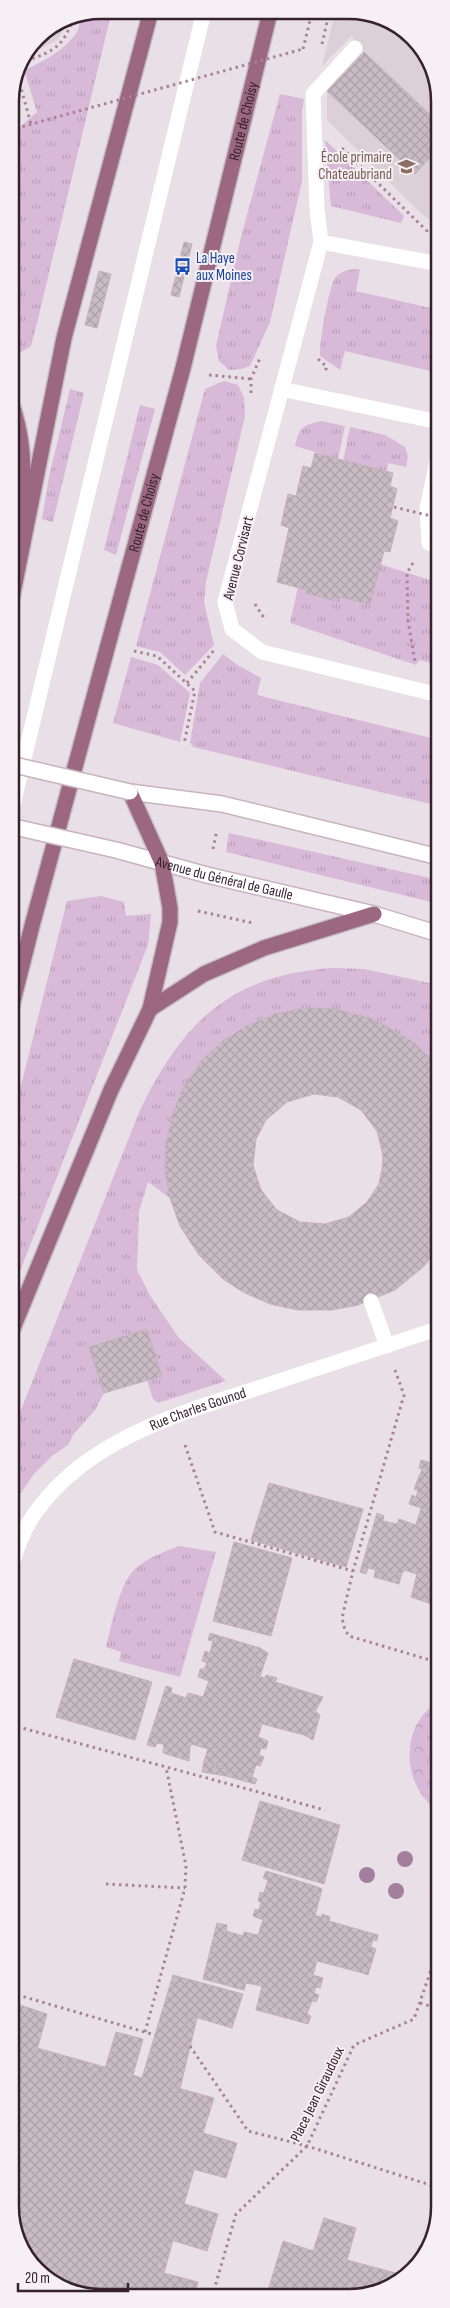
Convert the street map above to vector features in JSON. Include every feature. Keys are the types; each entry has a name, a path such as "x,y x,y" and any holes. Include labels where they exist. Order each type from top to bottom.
{"main road":[{"path":"19,572 64,338 149,19"},
{"name":"Route de Choisy","path":"19,977 183,368 268,19"},
{"path":"19,427 24,456 19,557"},
{"path":"19,1311 111,1090 150,1009 170,922 170,908 162,863 130,792"},
{"path":"150,1009 204,974 264,948 374,914"}],"street":[{"path":"19,780 202,19"},
{"path":"355,48 313,94 317,209 321,242 431,262"},
{"name":"Avenue Corvisart","path":"232,629 225,602 321,242"},
{"path":"281,389 431,420"},
{"path":"431,489 427,508 431,529"},
{"path":"232,629 262,652 431,693"},
{"path":"19,766 130,792 222,804 431,854"},
{"name":"Avenue du Général de Gaulle","path":"19,828 374,914 431,931"},
{"path":"371,1301 386,1346"},
{"name":"Rue Charles Gounod","path":"19,1544 37,1510 62,1482 109,1447 136,1433 192,1410 431,1331"}],"path":[{"path":"19,127 303,49 310,19"},
{"path":"31,58 44,54 63,42 71,25"},
{"path":"21,87 31,124"},
{"path":"315,121 426,232 420,259"},
{"path":"204,374 251,379"},
{"path":"394,507 431,516"},
{"path":"416,665 408,621 407,573 431,547"},
{"path":"187,683 232,629"},
{"path":"133,650 158,656 195,691 184,744"},
{"path":"213,850 217,830"},
{"path":"200,912 201,905"},
{"path":"194,910 254,923"},
{"path":"394,1368 404,1395 353,1571 342,1618 345,1630 349,1636 431,1660"},
{"path":"186,1445 215,1532 353,1571"},
{"path":"19,1727 326,1810"},
{"path":"145,2032 185,1888 186,1866 166,1767"},
{"path":"106,1884 185,1888"},
{"name":"Place Jean Giraudoux","path":"214,2289 236,2214 307,2146 354,2045 414,2019 431,1971"},
{"path":"19,1995 155,2035"},
{"path":"420,2003 431,2006"},
{"path":"190,2046 248,2131 307,2146 431,2185"}],"shaded area":[{"name":"École primaire Chateaubriand","path":"334,19 365,20 380,25 403,39 417,55 423,65 431,90 431,221 327,120 327,91 364,51 351,36 322,66"},
{"path":"63,28 58,40 37,50 47,39"}],"green space":[{"path":"110,19 31,346 19,353 19,128 37,112 25,72 26,69 61,49 74,37 79,22 85,20"},
{"path":"280,94 304,99 302,110 302,181 270,322 250,366 229,370 219,361 216,346 241,237"},
{"path":"325,140 404,216 401,223 331,206"},
{"path":"360,269 356,291 431,308 431,371 345,351 340,370 320,356 325,316 333,283 338,275 350,270"},
{"path":"224,381 238,385 244,397 245,416 206,582 204,602 214,645 185,675 160,652 136,646 205,389"},
{"path":"70,389 84,393 53,522 42,519 49,477"},
{"path":"140,405 155,409 116,555 104,550"},
{"path":"321,421 345,426 338,459 295,446 298,434 303,428"},
{"path":"350,427 385,435 405,447 408,456 406,467 388,463 387,471 343,461"},
{"path":"380,564 431,580 431,663 419,660 416,665 290,623 298,587 307,590 306,593 338,602 340,597 370,604"},
{"path":"223,654 236,664 261,678 257,695 431,738 431,804 193,747 190,743 200,683"},
{"path":"131,657 158,665 190,693 180,742 113,723"},
{"path":"229,833 431,878 431,902 226,852"},
{"path":"101,896 124,902 126,916 151,914 148,945 19,1274 19,1094 67,901"},
{"path":"334,968 364,969 431,983 431,1063 390,1029 342,1011 293,1010 248,1025 210,1052 182,1092 167,1141 170,1198 148,1182 139,1211 137,1270 151,1297 179,1338 226,1381 158,1403 153,1399 147,1380 162,1375 147,1329 90,1346 104,1393 95,1410 73,1435 68,1445 52,1456 34,1474 19,1496 19,1415 140,1110 156,1079 174,1051 193,1028 215,1008 239,992 267,980 298,972"},
{"path":"179,1546 216,1552 180,1677 119,1661 121,1652 106,1647 120,1596 134,1570 155,1556"},
{"path":"431,1707 431,1805 418,1788 412,1773 410,1756 411,1740 417,1724 426,1711"}],"building":[{"path":"364,52 431,115 431,157 415,174 327,91"},
{"path":"184,242 192,244 179,297 171,295"},
{"path":"99,271 111,274 97,328 85,325"},
{"path":"315,453 393,473 390,486 397,489 390,518 398,521 390,552 384,551 370,604 340,597 339,602 306,593 307,590 277,582 289,528 281,525 288,494 296,496 303,466 311,468"},
{"path":"306,1008 335,1009 373,1019 410,1040 431,1062 431,1258 395,1290 358,1305 332,1310 298,1310 270,1304 243,1292 223,1279 199,1255 180,1226 170,1198 165,1170 166,1143 173,1113 184,1086 202,1060 224,1040 246,1026 275,1014","holes":["314,1094 338,1097 361,1110 377,1131 383,1155 379,1184 367,1202 349,1217 325,1224 300,1222 277,1210 261,1190 253,1165 256,1139 266,1120 287,1102"]},
{"path":"147,1329 162,1376 104,1393 89,1347"},
{"path":"421,1460 431,1463 431,1595 413,1590 417,1574 404,1570 401,1576 368,1568 366,1574 360,1572 377,1513 384,1516 383,1521 397,1524 399,1519 416,1525 421,1508 409,1504 412,1495 416,1497 418,1491 414,1489 422,1469 419,1468"},
{"path":"269,1483 363,1509 346,1567 251,1540"},
{"path":"234,1542 292,1558 271,1636 213,1621"},
{"path":"376,1569 401,1576 399,1584 374,1577"},
{"path":"413,1590 431,1595 431,1604 411,1597"},
{"path":"210,1633 260,1648 252,1674 265,1678 266,1675 277,1678 275,1682 323,1697 316,1710 313,1709 304,1735 262,1724 258,1737 268,1741 266,1749 261,1748 259,1755 264,1757 260,1766 256,1765 252,1777 257,1779 255,1784 226,1776 227,1769 204,1761 208,1749 191,1744 190,1748 164,1741 163,1744 157,1743 155,1747 147,1745 166,1686 172,1688 171,1693 186,1698 188,1693 203,1697 209,1681 198,1677 200,1669 204,1669 207,1663 202,1661 205,1651 210,1653 213,1641 208,1640"},
{"path":"260,1648 268,1653 260,1676 252,1674"},
{"path":"74,1659 152,1682 135,1740 56,1717"},
{"path":"313,1709 320,1715 313,1740 304,1735"},
{"path":"164,1741 190,1748 189,1761 163,1753"},
{"path":"204,1761 227,1769 226,1776 202,1772"},
{"path":"260,1801 340,1825 324,1884 242,1860"},
{"path":"266,1871 315,1886 307,1913 321,1917 322,1914 330,1917 329,1921 378,1935 377,1941 373,1940 371,1946 367,1945 359,1972 317,1961 313,1975 323,1978 320,1988 316,1987 314,1993 319,1995 316,2002 312,2001 307,2014 311,2016 308,2024 279,2016 281,2008 258,2002 262,1986 246,1983 244,1990 203,1979 217,1923 227,1925 226,1931 243,1936 244,1932 258,1935 263,1920 253,1916 255,1909 259,1910 261,1902 258,1901 260,1892 264,1893 268,1880 263,1878"},
{"path":"315,1886 322,1889 315,1916 307,1913"},
{"path":"367,1945 376,1949 368,1975 359,1972"},
{"path":"173,1975 243,1994 232,2028 188,2015 170,2086 214,2098 203,2133 237,2143 226,2178 185,2167 175,2201 218,2214 207,2251 165,2238 156,2271 198,2282 196,2289 101,2289 85,2288 70,2283 51,2272 39,2261 25,2238 19,2218 19,2005 47,2014 35,2057 103,2075 116,2032 143,2039 133,2075 142,2078"},
{"path":"258,2002 281,2008 279,2016 256,2010"},
{"path":"188,2015 197,2018 180,2089 170,2086"},
{"path":"37,2048 105,2067 103,2075 35,2057"},
{"path":"185,2167 194,2170 184,2204 175,2201"},
{"path":"324,2218 356,2228 347,2260 397,2273 385,2281 360,2289 268,2289 283,2241 313,2251"},
{"path":"165,2238 173,2240 164,2273 156,2271"}],"place":[{"name":"École primaire Chateaubriand","path":"406,166"},
{"name":"La Haye aux Moines","path":"182,267"}]}
